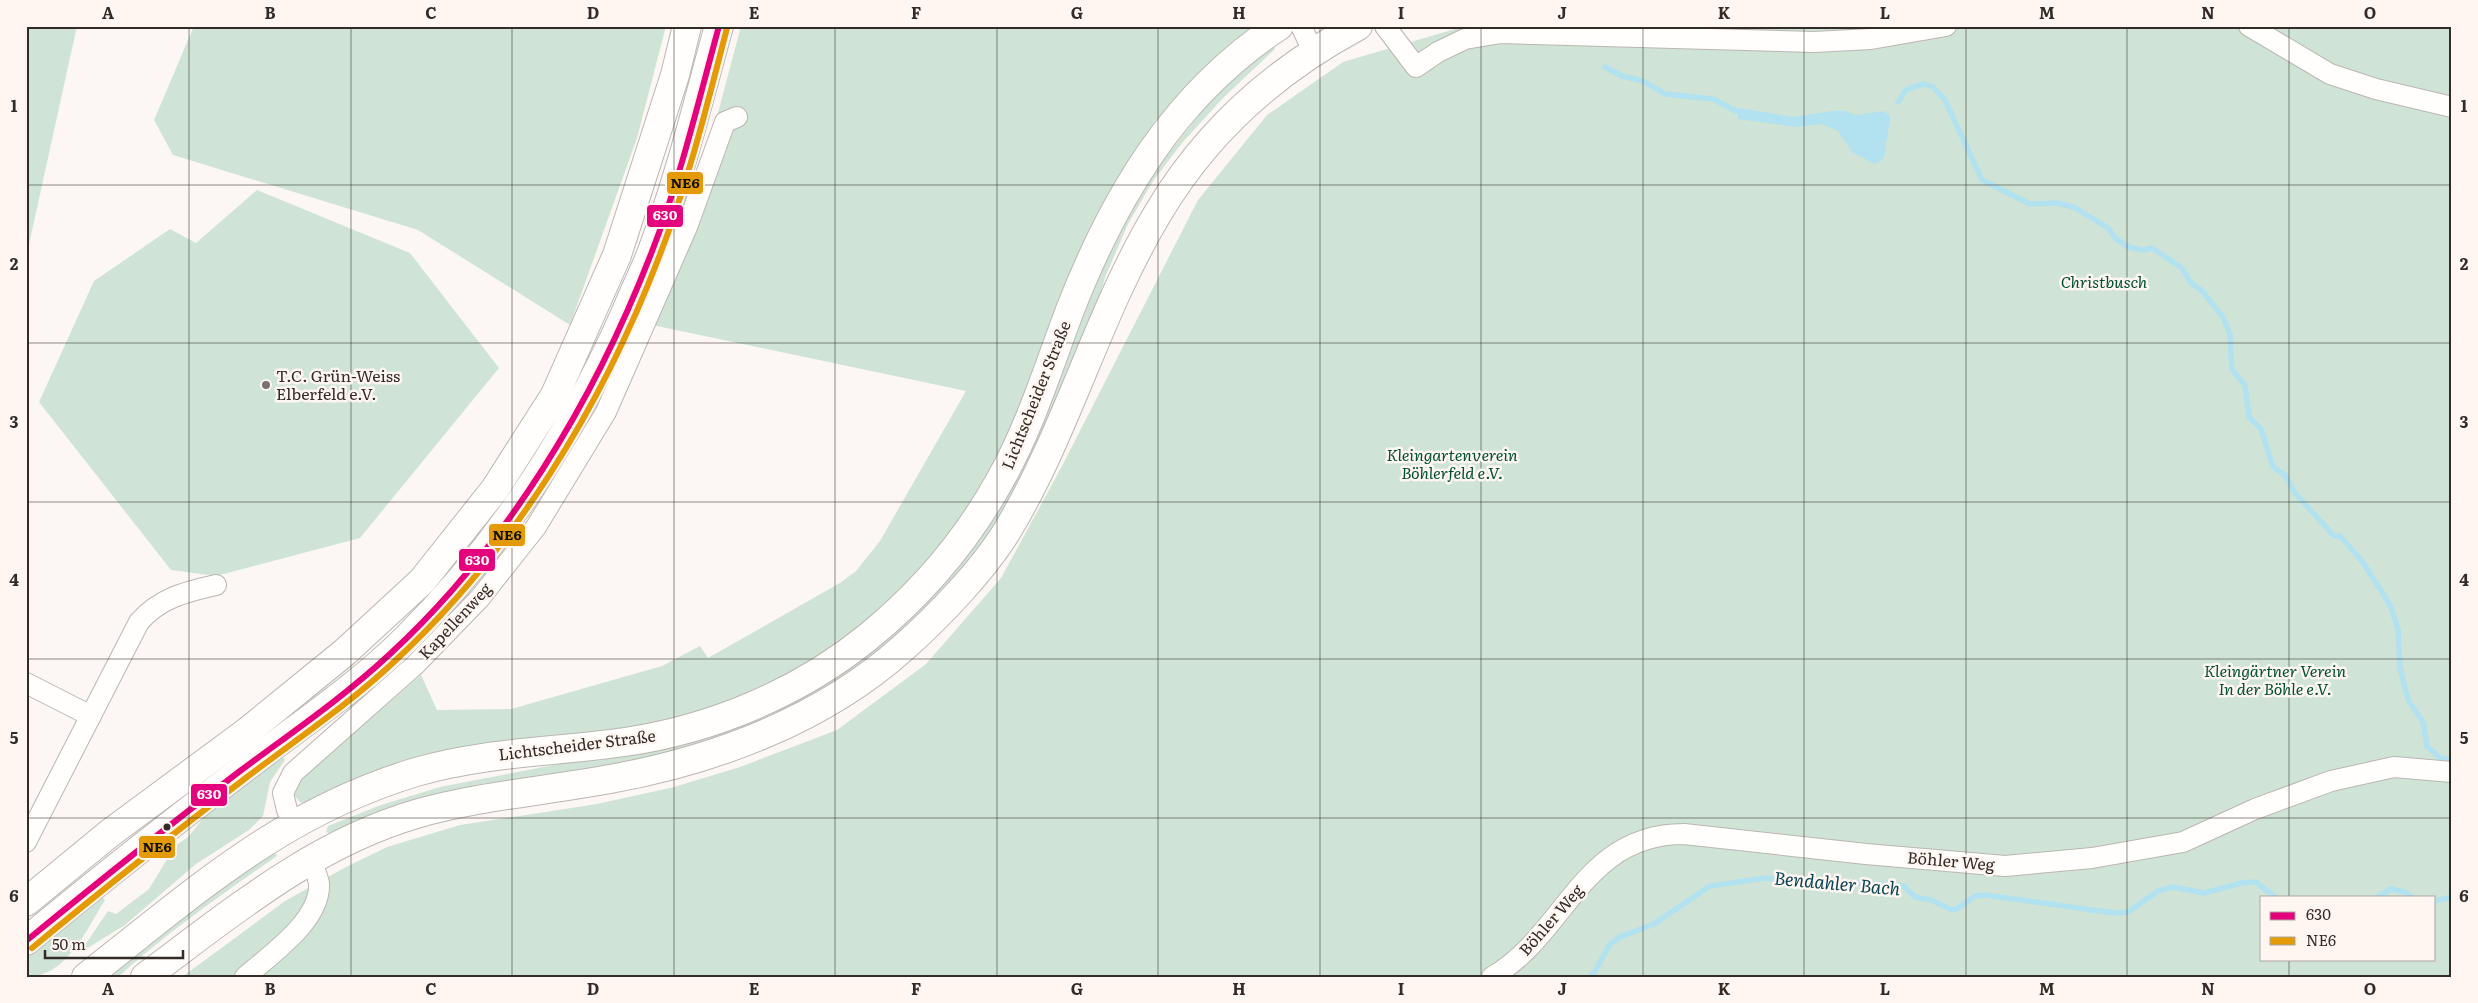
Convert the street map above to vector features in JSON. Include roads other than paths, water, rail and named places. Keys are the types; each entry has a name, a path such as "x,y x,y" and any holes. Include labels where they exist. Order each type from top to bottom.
{"main road":[{"path":"26,902 110,834 248,731 345,652 422,581 495,489 555,395 617,255 675,75 687,26"},
{"path":"26,941 167,827 345,691 406,639 446,596 507,522 572,422 612,341 651,255 687,143 719,26"},
{"name":"Lichtscheider Straße","path":"86,977 199,886 294,823 360,792 421,771 496,756 628,741 691,728 755,705 780,693 837,660 864,640 917,594 947,561 980,515 1001,479 1035,404 1085,273 1106,226 1150,152 1173,122 1207,85 1236,58 1279,26"},
{"name":"Lichtscheider Straße","path":"145,977 259,893 310,860 370,830 415,814 458,804 612,779 683,762 734,746 779,728 820,706 870,675 904,648 955,597 1005,534 1044,464 1134,259 1157,214 1181,178 1212,138 1248,101 1336,39"},
{"name":"Kapellenweg","path":"294,823 310,860"}],"street":[{"path":"1301,26 1336,39"},
{"path":"1385,26 1416,67 1438,52 1465,39 1501,33 1814,42 1871,39 1946,26"},
{"path":"2250,26 2330,74 2376,89 2452,107"},
{"name":"Kapellenweg","path":"294,823 287,810 282,793 293,773 415,665 480,598 536,527 606,412 687,227 725,122 737,117"},
{"path":"26,842 139,622 151,608 165,600 216,585"},
{"path":"26,683 91,716"},
{"name":"Böhler Weg","path":"1492,977 1512,964 1539,937 1604,860 1620,849 1664,834 1684,834 1866,854 2005,866 2092,858 2183,842 2255,809 2331,781 2394,767 2452,772"},
{"name":"Kapellenweg","path":"245,977 290,938 313,911 319,886 310,860"}],"water":[{"path":"1738,108 1793,117 1832,111 1845,111 1856,115 1884,111 1890,116 1890,120 1884,157 1875,164 1852,152 1838,131 1822,124 1796,127 1738,119"}],"waterway":[{"path":"1605,67 1622,76 1643,81 1665,94 1713,99 1736,111"},
{"path":"1898,102 1905,91 1910,88 1924,84 1933,87 1945,100 1982,180 2030,204 2056,203 2074,207 2108,228 2115,238 2128,247 2143,250 2152,248 2182,268 2190,282 2202,291 2223,317 2230,334 2232,370 2245,385 2249,417 2261,429 2273,467 2285,475 2294,492 2334,536 2340,536 2362,561 2390,605 2398,629 2400,667 2408,700 2423,722 2427,746 2440,758 2452,760"},
{"name":"Bendahler Bach","path":"1589,977 1594,973 1610,944 1620,937 1654,924 1710,886 1766,878 1811,884 1864,883 1904,886 1915,897 1931,900 1952,910 1957,909 1975,896 1985,895 2114,913 2128,912 2158,891 2173,887 2204,893 2242,883 2256,882 2274,896"},
{"name":"Bendahler Bach","path":"2379,896 2391,889 2405,892 2410,896"},
{"name":"Bendahler Bach","path":"2436,901 2452,897"}],"place":[{"name":"T.C. Grün-Weiss Elberfeld e.V.","path":"266,385"}],"park label":[{"name":"Christbusch","path":"2104,282"},
{"name":"Kleingartenverein Böhlerfeld e.V.","path":"1452,464"},
{"name":"Kleingärtner Verein In der Böhle e.V.","path":"2275,680"}]}
